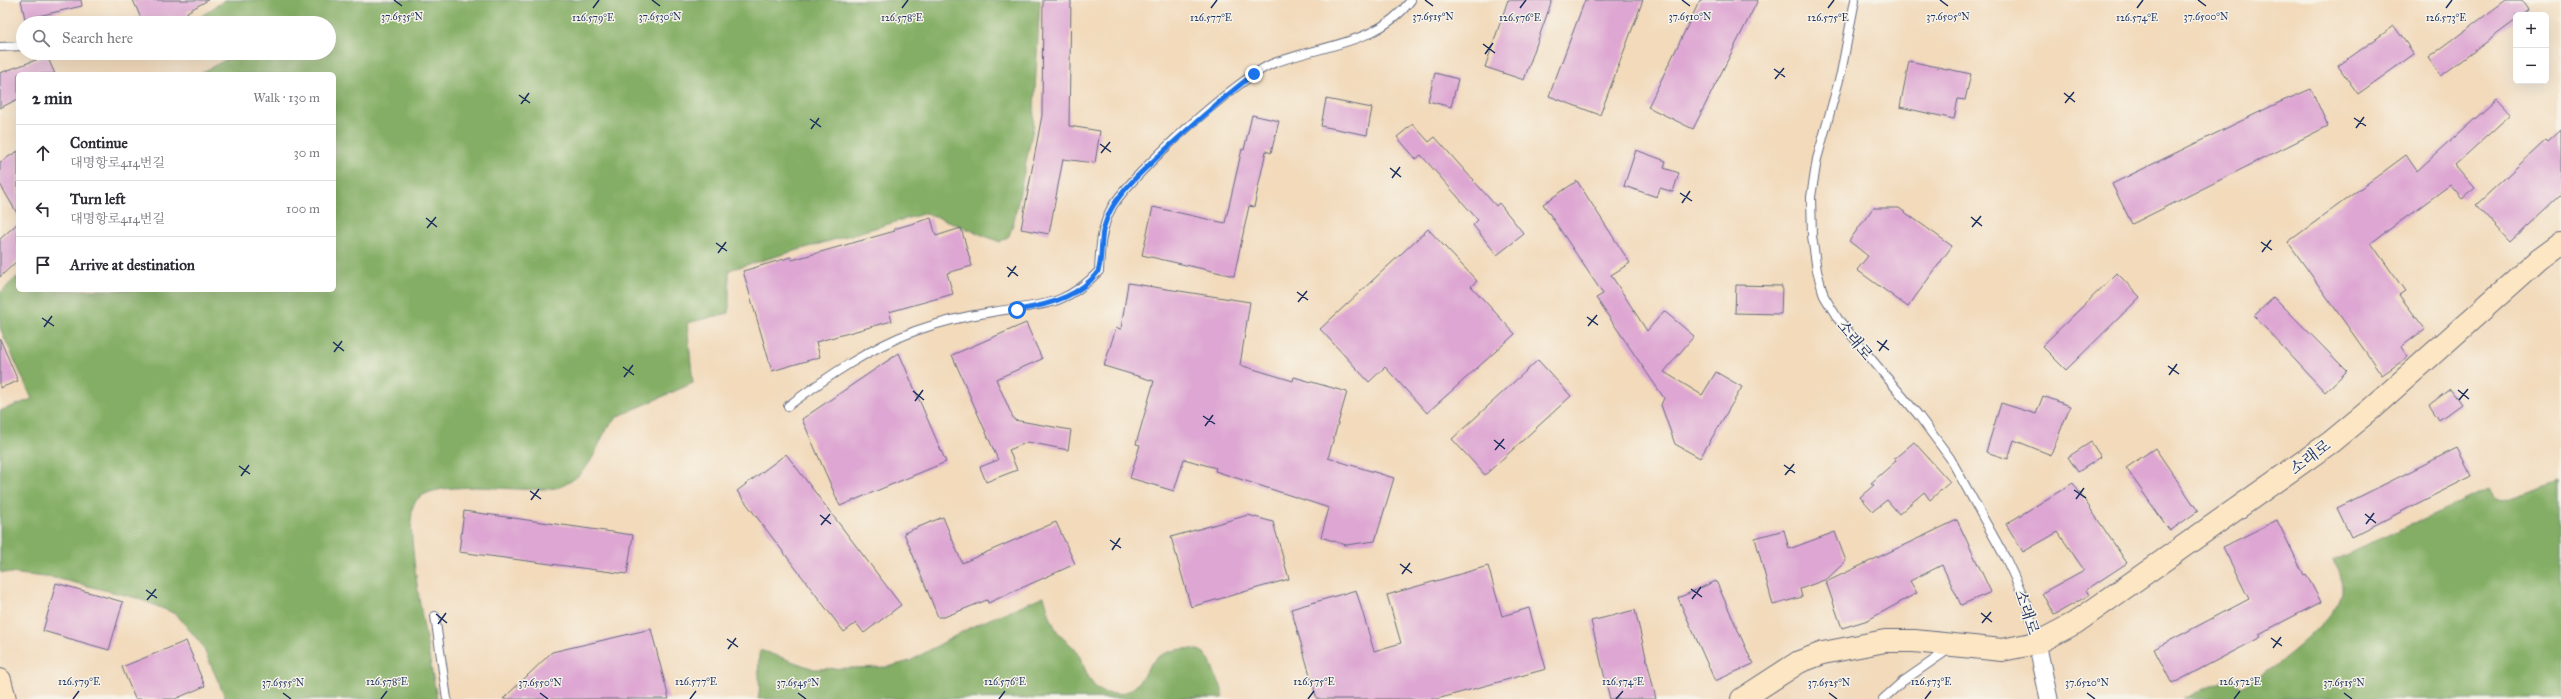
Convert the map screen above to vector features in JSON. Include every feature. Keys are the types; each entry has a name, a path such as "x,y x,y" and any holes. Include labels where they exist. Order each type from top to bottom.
{"street":[{"name":"소래로","path":"1742,699 1799,662 1823,653 1885,641 1914,641 2002,650 2037,643 2075,623 2331,442 2539,259 2561,243"},
{"path":"2037,643 2049,699"},
{"path":"0,680 5,699"}],"lane":[{"path":"788,406 851,363 915,331 956,319 1046,305 1076,291 1099,271 1103,232 1107,218 1118,200 1141,173 1220,100 1254,74 1274,64 1364,36 1384,26 1401,13 1411,0"},
{"name":"소래로","path":"1855,0 1841,73 1816,159 1811,197 1812,236 1817,271 1824,296 1838,319 1919,416 1950,458 2006,559 2027,604 2037,643"},
{"path":"0,47 16,46"},
{"path":"435,616 448,699"},
{"path":"1883,699 1902,682 1954,646"}],"green space":[{"path":"225,0 1040,0 1033,128 1014,221 1009,236 1000,242 932,215 923,214 729,270 729,313 687,323 693,383 619,416 605,433 591,461 575,478 562,486 555,488 533,489 475,487 442,489 426,493 420,497 415,502 412,515 414,565 437,699 226,699 202,645 176,614 137,598 55,578 0,572 0,411 32,399 0,328 0,293 16,278 16,292 336,292 336,72 203,72 225,60 336,60 336,16 201,16"},
{"path":"2561,481 2561,699 2183,699 2233,676 2240,687 2266,672 2299,646 2328,618 2337,604 2342,592 2341,580 2333,560 2489,489 2494,498 2501,501"},
{"path":"1044,596 1050,616 1057,631 1071,645 1081,659 1091,682 1096,688 1103,692 1111,694 1129,691 1139,682 1153,661 1162,654 1175,650 1195,649 1201,651 1207,656 1221,687 1223,698 758,699 760,650 814,669 888,667 910,661 971,627"}],"building":[{"path":"21,0 81,0 82,6 38,16 24,16"},
{"path":"133,0 208,0 187,12 189,16 140,16"},
{"path":"1043,0 1071,0 1069,126 1100,131 1095,163 1063,159 1049,234 1021,229 1042,115"},
{"path":"1508,0 1552,0 1524,80 1485,67"},
{"path":"1585,0 1643,0 1600,115 1549,96"},
{"path":"1700,0 1758,0 1693,129 1648,107"},
{"path":"2506,0 2522,0 2529,10 2527,12 2513,12 2513,22 2441,76 2428,58"},
{"path":"2394,26 2414,54 2358,94 2338,66"},
{"path":"36,60 49,60 54,72 16,72 16,100 0,108 0,73"},
{"path":"1909,61 1971,74 1965,100 1958,99 1954,119 1900,107"},
{"path":"1435,73 1458,79 1451,107 1428,101"},
{"path":"2311,89 2328,126 2132,224 2112,184 2278,103"},
{"path":"1326,99 1372,108 1367,135 1321,126"},
{"path":"2497,99 2511,114 2455,165 2475,188 2462,199 2450,185 2371,243 2405,291 2399,295 2425,329 2401,347 2408,357 2382,375 2288,242 2406,155 2417,171"},
{"path":"1252,115 1279,121 1271,153 1266,151 1254,207 1249,206 1234,276 1142,255 1153,207 1225,223 1242,149 1244,150"},
{"path":"1413,124 1429,142 1435,137 1496,206 1499,203 1524,234 1497,255 1473,225 1478,220 1421,155 1416,159 1397,137"},
{"path":"2561,130 2561,195 2511,242 2476,205 2546,140 2548,142"},
{"path":"1636,150 1666,161 1664,168 1679,173 1673,192 1660,188 1657,197 1624,186"},
{"path":"16,152 16,212 0,184 0,162"},
{"path":"1577,181 1630,263 1611,275 1647,331 1664,311 1694,336 1664,372 1702,395 1716,372 1742,387 1700,458 1675,444 1661,405 1664,398 1596,298 1603,294 1543,204"},
{"path":"1873,208 1899,208 1952,246 1908,307 1857,270 1868,256 1849,241"},
{"path":"931,218 936,236 961,228 972,266 947,273 953,294 889,312 892,321 816,342 820,357 772,371 743,271 791,257 792,260 895,231 894,229"},
{"path":"16,225 16,262 0,277 0,239"},
{"path":"1428,229 1477,281 1471,286 1515,334 1427,413 1385,367 1369,382 1320,329"},
{"path":"2117,273 2140,297 2066,370 2042,346"},
{"path":"1128,283 1250,302 1240,365 1293,381 1294,377 1347,392 1328,458 1394,478 1375,541 1346,545 1321,537 1329,508 1215,471 1216,468 1184,459 1174,491 1130,478 1140,445 1136,444 1154,381 1104,366 1116,328 1121,329"},
{"path":"1736,285 1782,286 1781,314 1735,313"},
{"path":"2274,297 2347,371 2325,392 2254,316"},
{"path":"1026,323 1042,359 996,379 1014,420 1071,430 1068,450 1028,442 1009,450 1017,470 986,482 980,467 998,460 952,355"},
{"path":"0,339 18,381 0,388"},
{"path":"899,353 946,462 840,506 802,419"},
{"path":"1538,360 1571,396 1485,475 1452,439"},
{"path":"2450,389 2461,404 2439,420 2429,405"},
{"path":"2043,396 2070,406 2051,455 2014,440 2008,459 1986,452 2001,403 2036,414"},
{"path":"1914,442 1950,482 1930,500 1924,492 1899,514 1887,500 1873,511 1860,497 1874,485 1871,483 1896,461 1894,459"},
{"path":"2091,442 2101,457 2078,472 2068,457"},
{"path":"2155,448 2198,511 2170,531 2126,468"},
{"path":"2457,448 2472,476 2351,537 2337,508"},
{"path":"786,454 901,605 864,633 856,623 844,632 737,491"},
{"path":"2073,483 2127,563 2086,590 2089,595 2054,615 2042,593 2084,570 2058,532 2023,552 2006,524"},
{"path":"464,511 633,535 627,574 459,552"},
{"path":"1248,515 1273,522 1289,579 1191,607 1171,537"},
{"path":"943,517 962,563 1056,522 1075,564 988,603 987,600 944,617 938,617 904,533"},
{"path":"1957,520 1991,592 1961,605 1942,565 1910,581 1917,593 1868,620 1842,628 1826,582"},
{"path":"2277,520 2304,575 2306,574 2321,602 2259,634 2261,637 2172,684 2154,649 2249,599 2223,547"},
{"path":"1784,530 1789,549 1835,532 1846,561 1827,579 1800,589 1802,597 1773,605 1755,538"},
{"path":"1488,566 1502,616 1529,608 1546,669 1437,699 1317,699 1291,609 1356,590 1374,651 1401,643 1387,595"},
{"path":"1716,581 1753,664 1715,681 1678,598"},
{"path":"56,583 123,602 109,650 43,631"},
{"path":"1635,610 1656,699 1610,699 1591,621"},
{"path":"651,629 669,699 503,699 552,652"},
{"path":"186,641 205,686 175,699 135,699 122,667"}],"route":[{"path":"1017,310 1046,305 1076,291 1089,282 1099,271 1099,257 1107,218 1113,206 1122,194 1141,173 1220,100 1254,74"}]}
